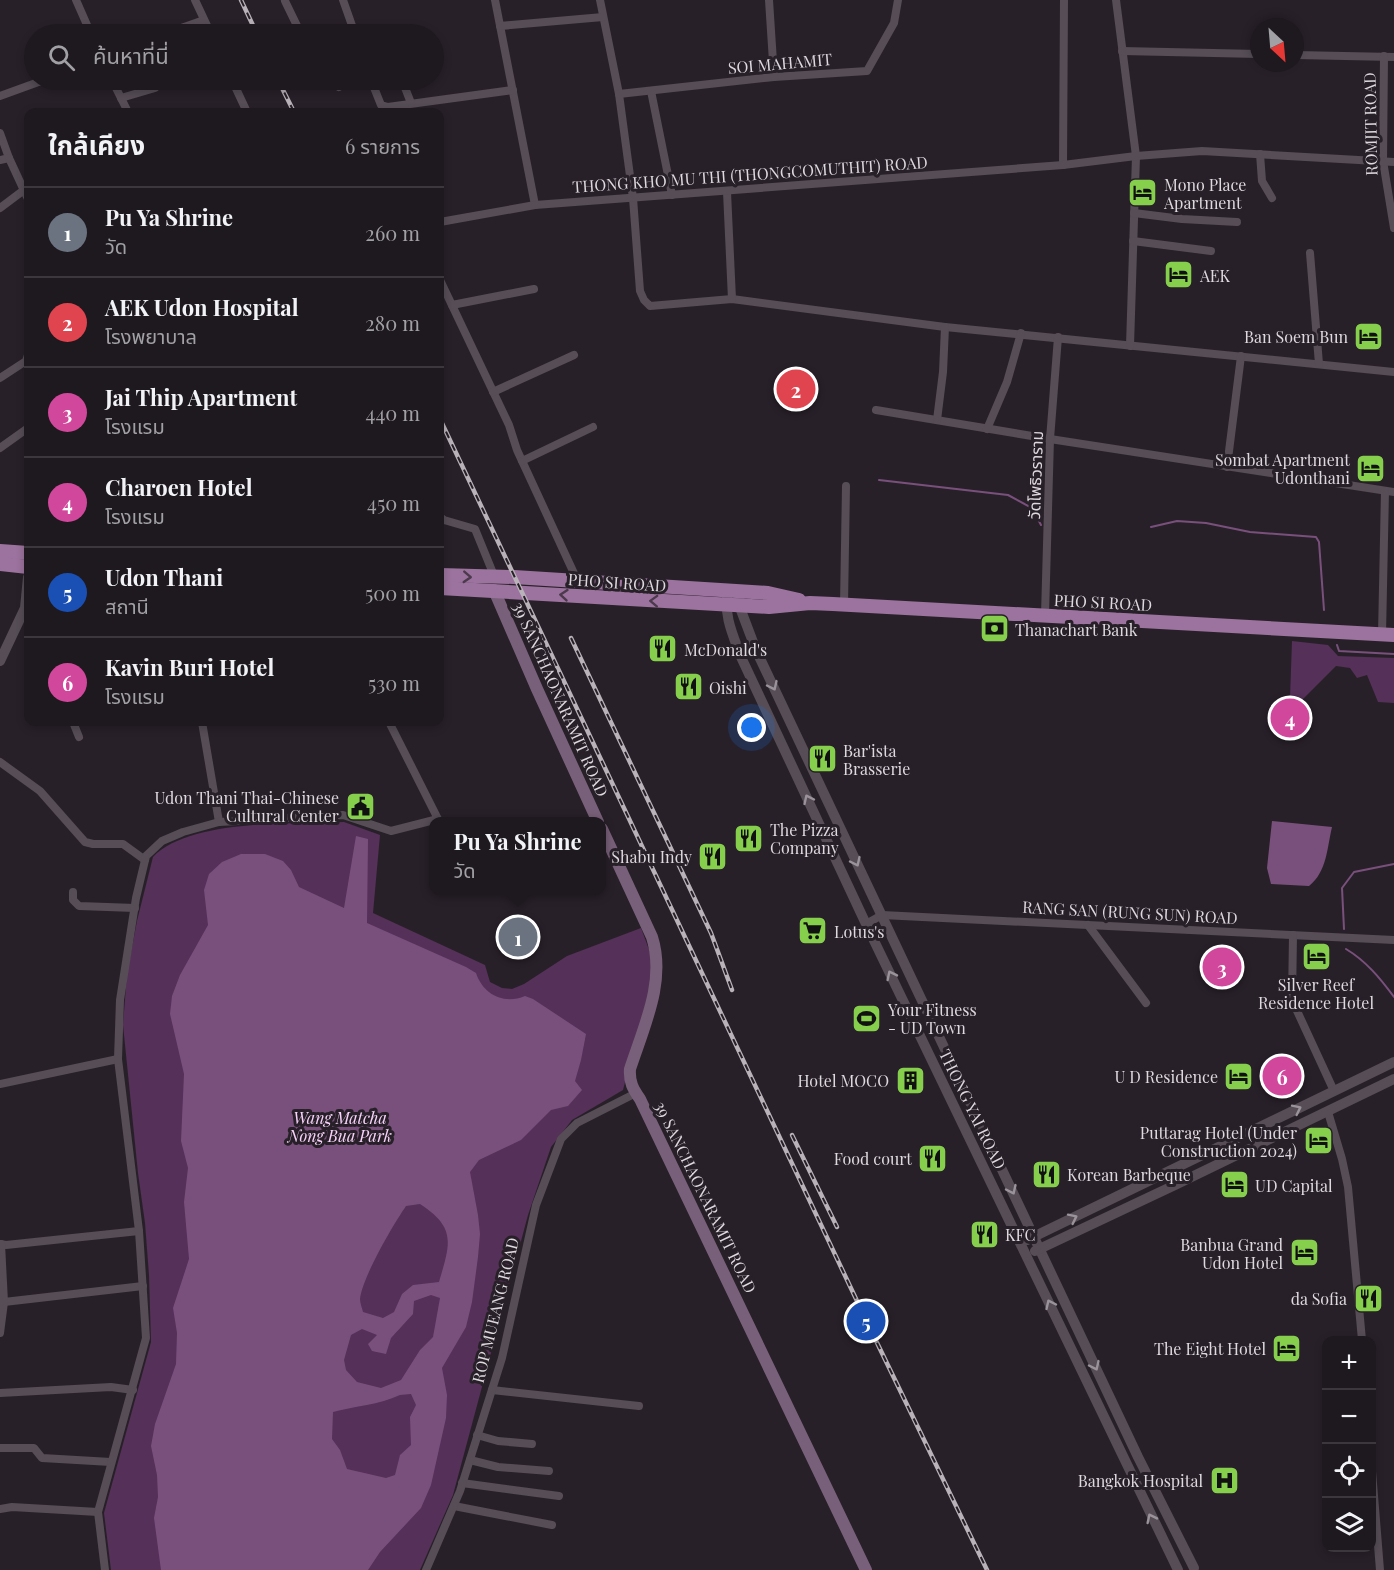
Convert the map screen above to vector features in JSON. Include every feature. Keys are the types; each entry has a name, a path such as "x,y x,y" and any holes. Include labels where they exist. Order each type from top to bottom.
{"main road":[{"path":"24,553 0,550 0,564 24,567"},
{"path":"444,576 495,584"},
{"name":"PHO SI ROAD","path":"495,584 578,582 694,590 769,607 810,603 1388,635"},
{"name":"PHO SI ROAD","path":"495,584 617,599 733,598 768,593 810,603"},
{"path":"444,588 495,584"},
{"name":"39 SANCHAONARAMIT ROAD","path":"495,584 537,689 596,817"},
{"path":"694,590 726,588 761,590 768,593"},
{"name":"39 SANCHAONARAMIT ROAD","path":"606,838 652,937 657,956 655,991 630,1069 629,1077 632,1088 866,1570"}],"street":[{"path":"76,0 87,24"},
{"path":"195,0 206,24"},
{"path":"343,0 351,24"},
{"path":"495,0 536,205"},
{"path":"600,0 619,94 633,198 640,291 650,306 732,299 945,327 1394,372"},
{"path":"769,0 774,77"},
{"name":"SOI MAHAMIT","path":"619,94 774,77 867,71 894,23 898,0"},
{"path":"1063,165 1064,0"},
{"path":"1116,0 1136,156 1130,346"},
{"path":"286,1 296,24"},
{"path":"500,26 603,17"},
{"path":"193,24 204,20"},
{"path":"1122,51 1250,54"},
{"path":"1304,55 1394,57"},
{"name":"ROMJIT ROAD","path":"1384,56 1383,161 1394,228"},
{"path":"0,96 24,87"},
{"path":"117,90 126,108"},
{"path":"121,98 148,90"},
{"path":"237,90 245,108"},
{"path":"375,90 381,105 388,107 513,90"},
{"path":"406,90 411,103"},
{"path":"651,91 672,195"},
{"path":"0,133 4,159 24,190 0,208"},
{"name":"THONG KHO MU THI (THONGCOMUTHIT) ROAD","path":"444,221 536,205 1063,165 1202,151 1394,162"},
{"path":"1260,154 1262,181 1272,198"},
{"path":"727,192 732,299"},
{"path":"1134,213 1182,219 1238,222"},
{"path":"1133,241 1211,251"},
{"path":"1310,253 1319,364"},
{"path":"444,288 509,425 522,461 578,582"},
{"path":"452,305 534,289"},
{"path":"937,420 943,372 945,327"},
{"path":"987,429 1006,382 1021,333"},
{"name":"วัดโพธิวราราม","path":"1045,615 1050,439 1058,337"},
{"path":"493,392 574,355"},
{"path":"1227,467 1241,356"},
{"path":"0,378 24,362"},
{"path":"876,410 1390,491 1388,635"},
{"path":"522,461 593,427"},
{"path":"0,448 24,431"},
{"path":"844,605 846,486"},
{"path":"444,520 475,529 495,584"},
{"name":"THONG YAI ROAD","path":"733,598 1034,1237 1194,1569"},
{"name":"THONG YAI ROAD","path":"733,598 726,614 741,657 866,924 1160,1536 1179,1570"},
{"path":"0,662 24,618"},
{"path":"741,657 756,650"},
{"path":"75,726 79,736"},
{"path":"203,726 219,822"},
{"path":"391,726 437,817"},
{"path":"0,762 40,791 85,842 123,844 145,860"},
{"path":"105,1570 99,1512 146,1338 139,1231 118,1059 120,1000 146,856 162,841 183,832 219,822 343,815 391,831 429,821"},
{"path":"73,892 73,900 79,906 135,908"},
{"path":"866,924 882,915"},
{"name":"RANG SAN (RUNG SUN) ROAD","path":"882,915 1394,940"},
{"path":"1088,925 1146,1003"},
{"path":"1293,935 1292,1000 1334,1091"},
{"path":"0,1084 118,1059"},
{"path":"1021,1243 1394,1062"},
{"path":"1026,1255 1200,1174 1394,1079"},
{"name":"ROP MUEANG ROAD","path":"426,1570 454,1506 492,1390 502,1358 536,1205 561,1139 577,1123 636,1093"},
{"path":"1321,1097 1328,1112 1348,1187 1362,1336"},
{"path":"1194,1160 1200,1174"},
{"path":"1169,1172 1175,1185"},
{"path":"0,1333 4,1302 0,1244 139,1231"},
{"path":"4,1302 143,1286"},
{"path":"0,1393 111,1387 133,1390"},
{"path":"492,1390 639,1406"},
{"path":"477,1435 498,1441 532,1444"},
{"path":"0,1448 34,1448 42,1458 111,1462"},
{"path":"470,1460 498,1467 549,1471"},
{"path":"462,1483 559,1496"},
{"path":"1372,1498 1380,1570"},
{"path":"454,1506 552,1524"},
{"path":"0,1509 12,1507 99,1512"},
{"path":"1160,1536 1174,1529"},
{"path":"1179,1570 1188,1566 1194,1569"}],"green space":[{"path":"1292,641 1328,645 1338,656 1394,658 1394,703 1378,702 1367,675 1357,678 1350,668 1336,666 1303,699 1290,698"},
{"name":"Wang Matcha Nong Bua Park","path":"344,822 380,835 373,913 485,965 490,982 502,988 512,989 524,984 567,956 641,928 651,955 652,980 623,1090 572,1120 551,1147 528,1215 453,1495 420,1570 111,1570 104,1513 151,1342 145,1223 123,1025 127,974 153,857 170,845 191,836 216,830 271,824"}],"shaded area":[{"path":"1272,821 1332,827 1323,867 1309,886 1271,884 1267,868"},
{"name":"Wang Matcha Nong Bua Park","path":"356,836 368,839 367,923 466,967 476,973 484,987 495,996 509,999 525,996 533,999 586,1034 575,1081 582,1090 568,1106 551,1110 521,1140 479,1160 470,1172 480,1234 478,1257 466,1327 442,1368 447,1395 446,1418 431,1485 421,1508 380,1552 368,1570 161,1570 154,1518 158,1497 157,1475 151,1446 155,1424 176,1364 177,1333 173,1308 189,1259 184,1202 188,1168 181,1141 184,1074 170,1014 172,996 180,975 208,925 204,890 209,874 222,862 241,854 265,854 283,861 291,870 299,887 344,908","holes":["420,1204 440,1221 448,1238 446,1257 439,1282 413,1285 402,1294 394,1312 383,1318 363,1312 360,1299 362,1290 379,1252 406,1206","431,1295 440,1298 433,1337 420,1350 401,1380 381,1388 357,1382 346,1370 344,1360 351,1335 362,1329 377,1335 368,1344 372,1351 386,1354 391,1338 413,1314 414,1301","411,1394 416,1405 410,1417 411,1445 400,1455 395,1475 386,1478 347,1469 340,1450 332,1439 333,1412"]}],"waterway":[{"path":"879,480 1008,495 1032,508 1041,525"},
{"path":"1151,527 1177,521 1206,523 1250,532 1316,537 1319,542 1324,610"},
{"path":"1337,645 1339,651 1394,654"},
{"path":"1344,929 1342,888 1354,872 1394,864"},
{"path":"1346,949 1372,970 1394,997"}],"railway":[{"path":"241,0 252,24"},
{"path":"283,90 292,108"},
{"path":"444,427 866,1320 987,1570"},
{"path":"571,638 711,933 732,990"},
{"path":"792,1135 837,1227"}],"place":[{"name":"Mono Place Apartment","path":"1143,193"},
{"name":"AEK","path":"1179,275"},
{"name":"Ban Soem Bun","path":"1369,336"},
{"name":"AEK Udon Hospital","path":"796,389"},
{"name":"Sombat Apartment Udonthani","path":"1371,468"},
{"name":"Thanachart Bank","path":"994,629"},
{"name":"McDonald's","path":"663,649"},
{"name":"Oishi","path":"688,687"},
{"name":"Charoen Hotel","path":"1290,718"},
{"name":"Bar'ista Brasserie","path":"822,759"},
{"name":"Udon Thani Thai-Chinese Cultural Center","path":"360,806"},
{"name":"The Pizza Company","path":"749,838"},
{"name":"Shabu Indy","path":"713,856"},
{"name":"Lotus's","path":"813,931"},
{"name":"Pu Ya Shrine","path":"518,937"},
{"name":"Silver Reef Residence Hotel","path":"1316,956"},
{"name":"Jai Thip Apartment","path":"1222,967"},
{"name":"Your Fitness - UD Town","path":"867,1018"},
{"name":"U D Residence","path":"1239,1076"},
{"name":"Kavin Buri Hotel","path":"1282,1076"},
{"name":"Hotel MOCO","path":"910,1080"},
{"name":"Puttarag Hotel (Under Construction 2024)","path":"1318,1141"},
{"name":"Food court","path":"933,1158"},
{"name":"Korean Barbeque","path":"1046,1174"},
{"name":"UD Capital","path":"1234,1185"},
{"name":"KFC","path":"984,1234"},
{"name":"Banbua Grand Udon Hotel","path":"1304,1253"},
{"name":"da Sofia","path":"1368,1298"},
{"name":"Udon Thani","path":"866,1321"},
{"name":"The Eight Hotel","path":"1287,1348"},
{"name":"Bangkok Hospital","path":"1224,1480"}]}
